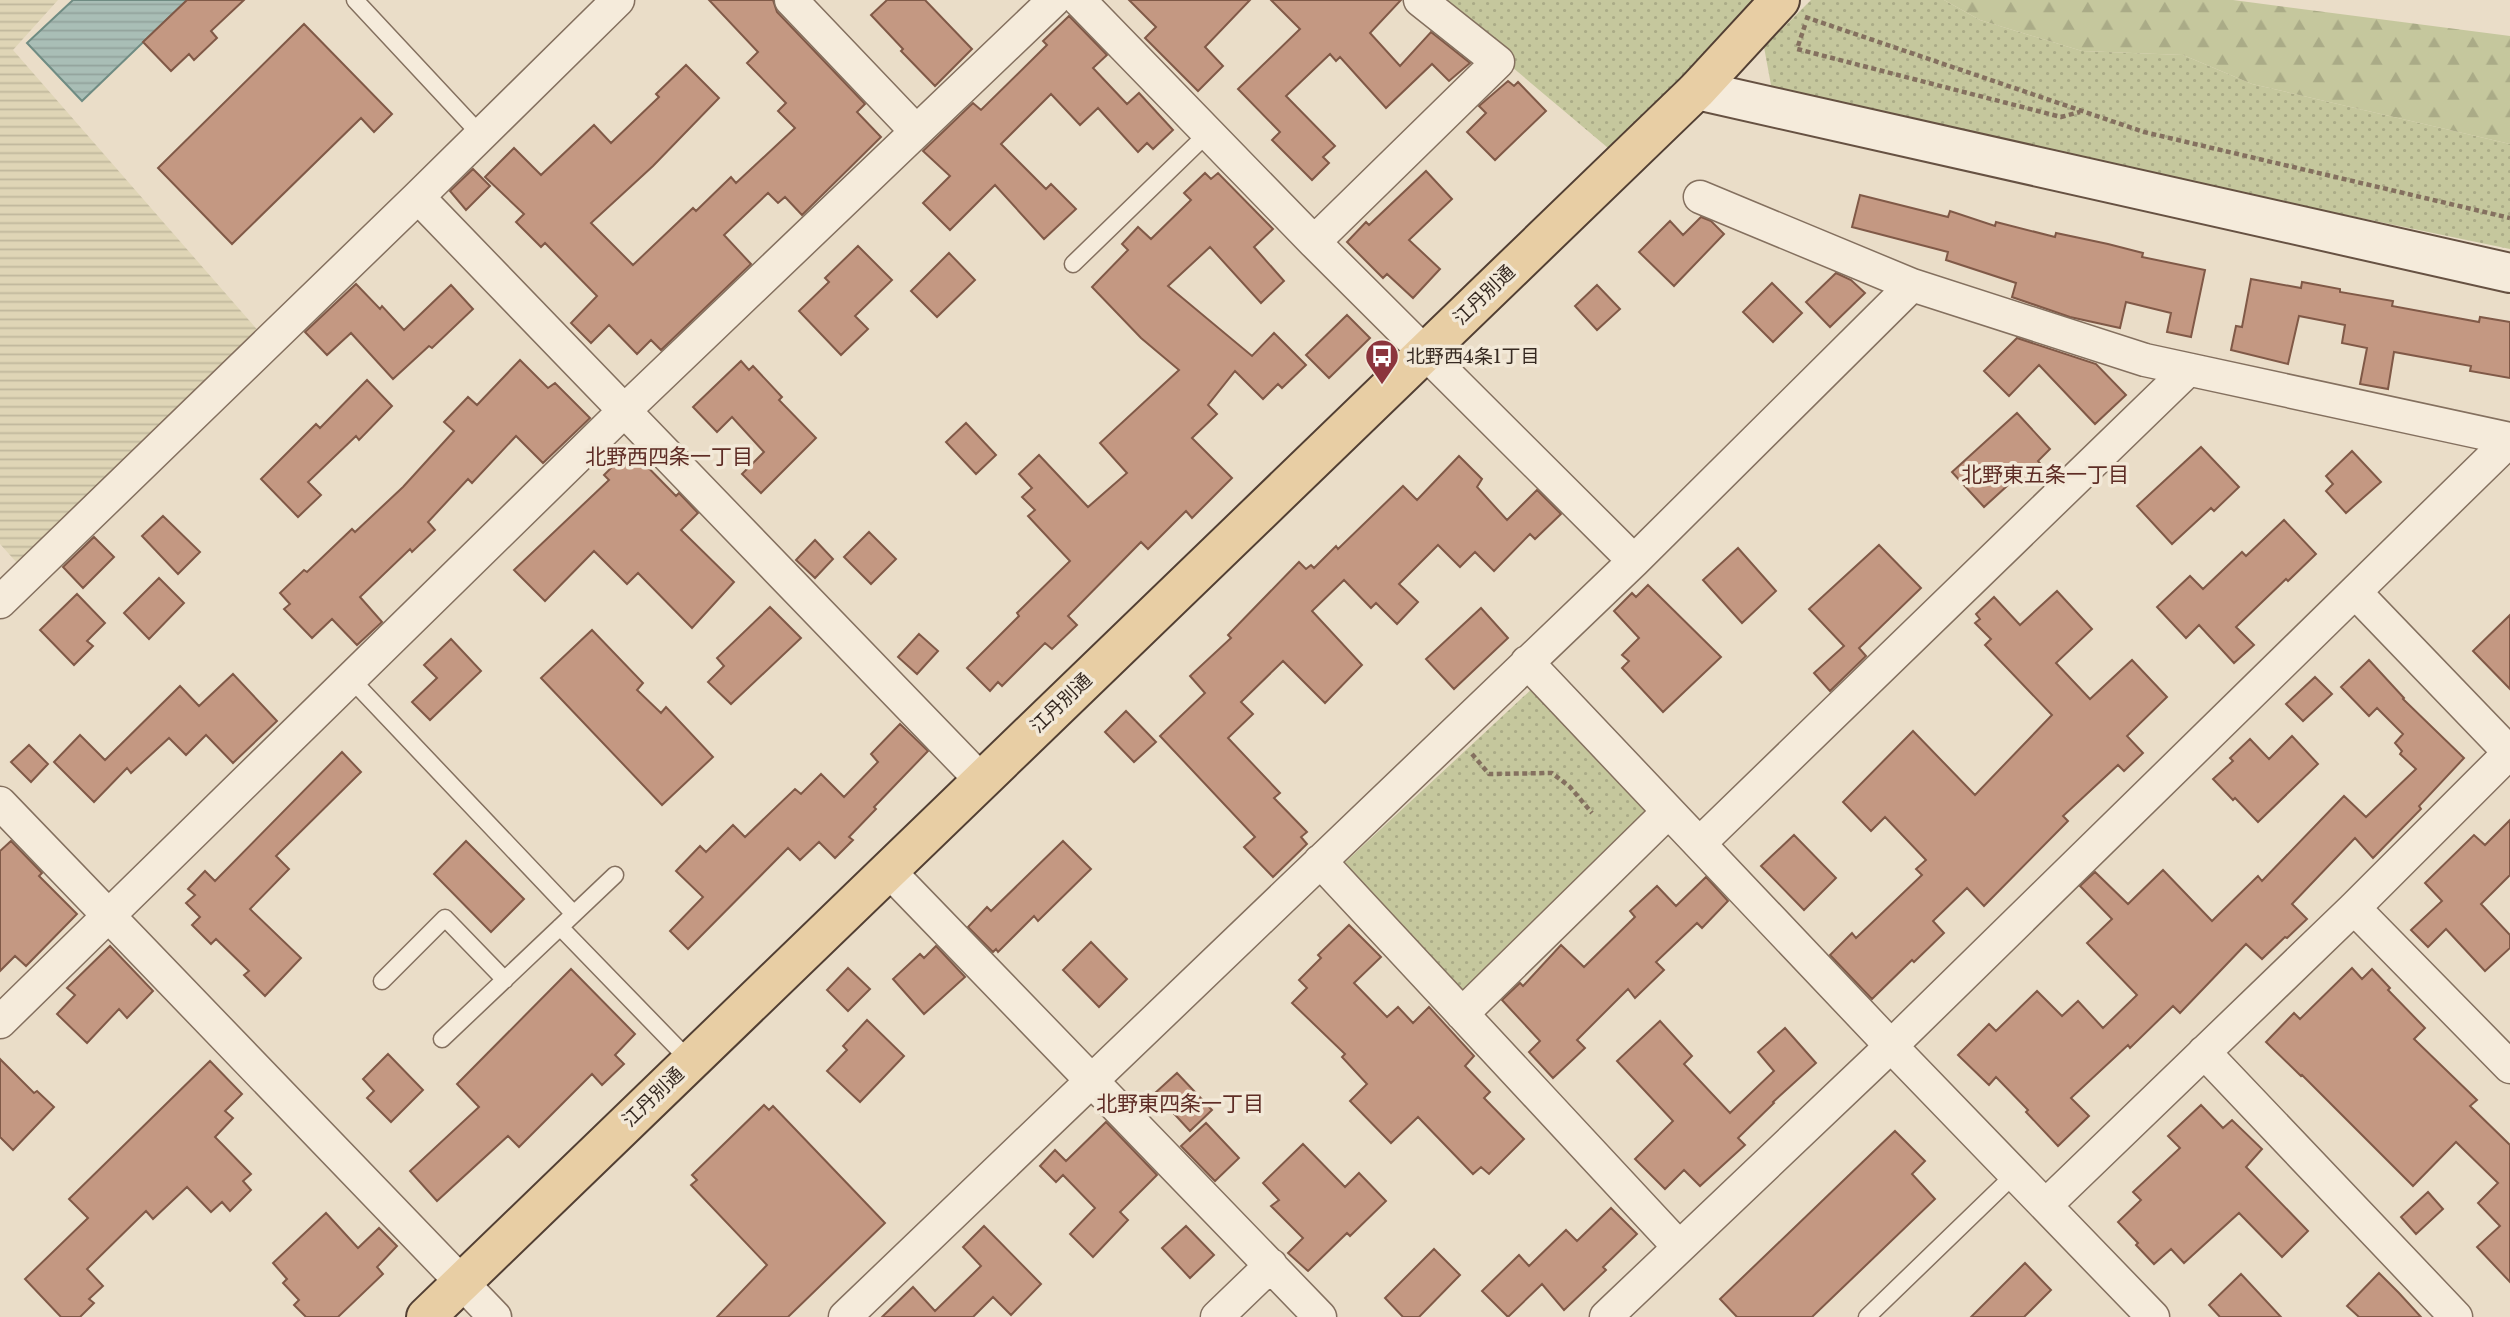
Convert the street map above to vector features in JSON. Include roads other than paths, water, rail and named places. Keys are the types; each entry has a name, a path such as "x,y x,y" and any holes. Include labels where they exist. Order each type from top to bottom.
{"main road":[{"name":"江丹別通","path":"426,1317 1697,90 1796,11"}],"street":[{"path":"0,602 618,0"},
{"path":"791,0 916,131"},
{"path":"0,1022 625,410 1054,0"},
{"path":"1079,0 1207,134 1634,561"},
{"path":"1314,242 1498,62 1420,0"},
{"path":"1697,90 2510,273"},
{"path":"418,197 981,780"},
{"path":"1700,197 1912,285 2145,360 2510,439"},
{"path":"845,1317 1634,561 1912,285"},
{"path":"1700,843 2188,370"},
{"path":"1606,1317 1891,1046 2356,593 2510,439"},
{"path":"2046,1205 2354,908 2510,753 2356,593"},
{"path":"1527,662 1668,813 1700,843 1891,1046 2046,1205 2134,1311"},
{"path":"0,803 495,1317"},
{"path":"1462,1014 1668,813"},
{"path":"1320,861 1679,1247"},
{"path":"888,870 1320,1317"},
{"path":"2354,908 2510,1068"},
{"path":"2204,1052 2456,1317"},
{"path":"1217,1317 1271,1265"}],"lane":[{"path":"355,0 480,134"},
{"path":"1073,264 1207,134"},
{"path":"351,679 574,914"},
{"path":"442,1039 615,875"},
{"path":"382,981 445,918 505,980"},
{"path":"560,928 691,1061"},
{"path":"1867,1317 2015,1174"}],"place":[{"name":"北野西4条1丁目","path":"1382,386"}],"district":[{"name":"北野西四条一丁目","path":"669,457"},
{"name":"北野東五条一丁目","path":"2045,475"},
{"name":"北野東四条一丁目","path":"1180,1104"}]}
